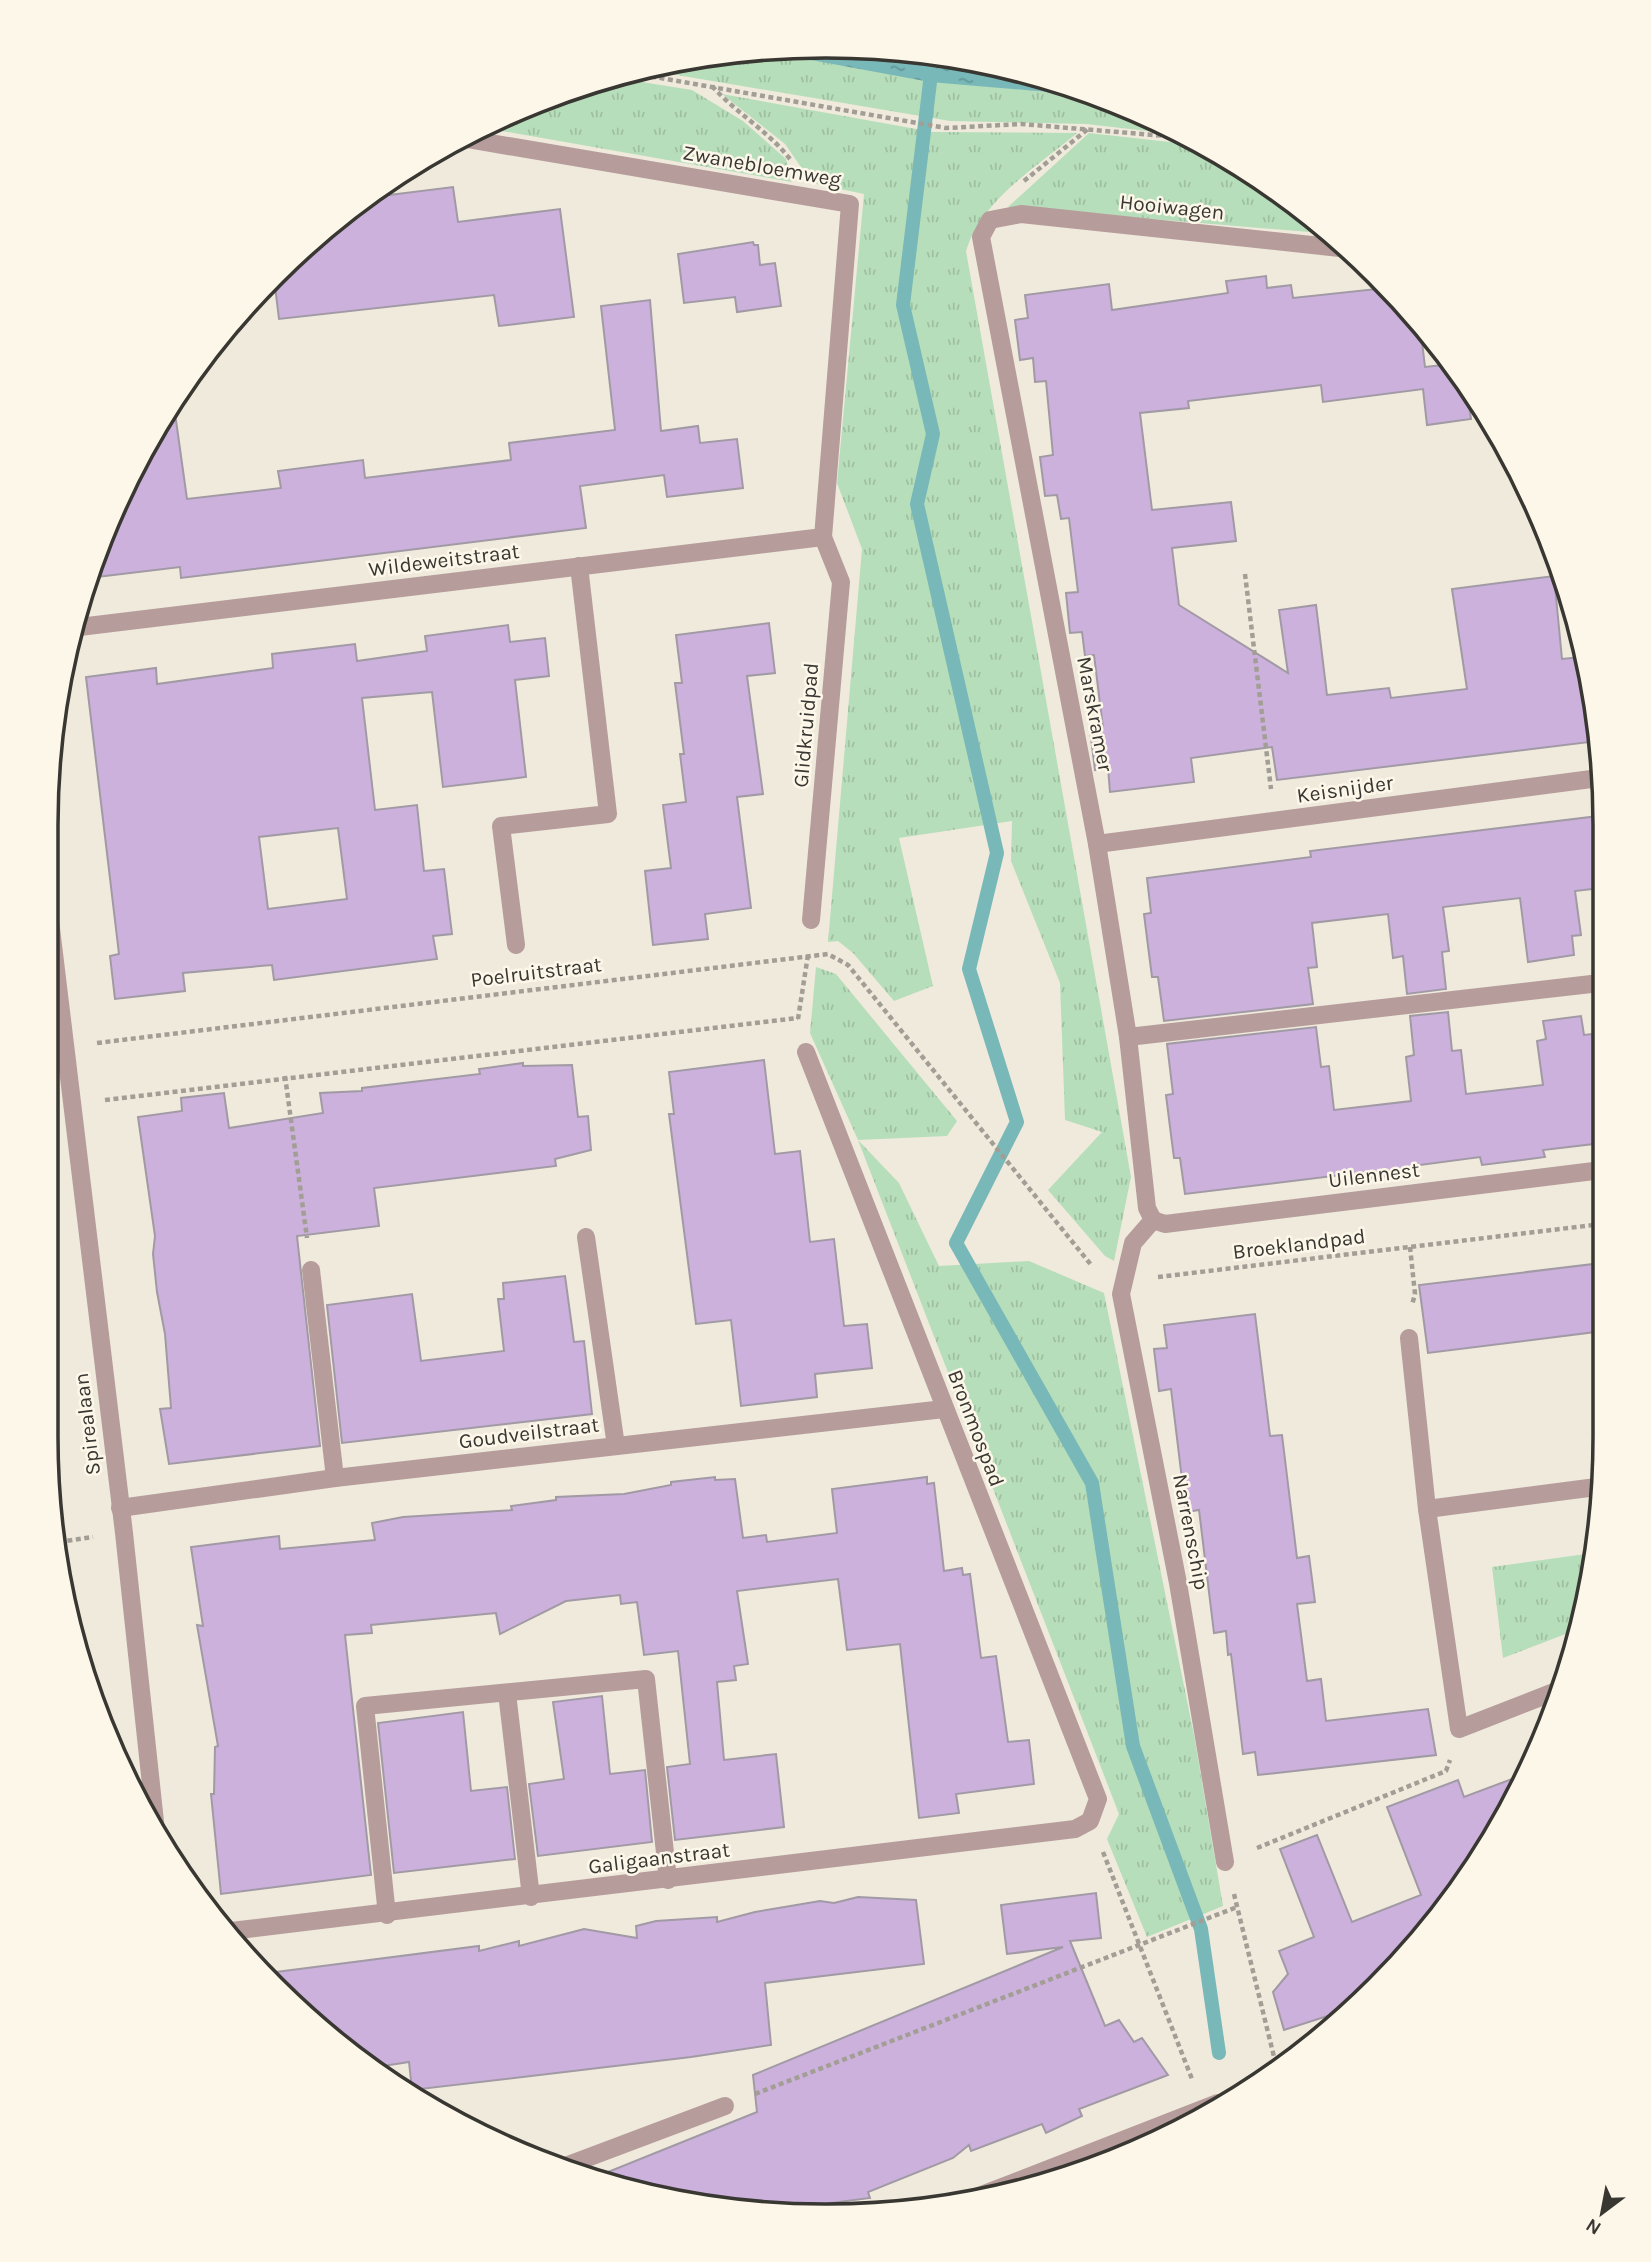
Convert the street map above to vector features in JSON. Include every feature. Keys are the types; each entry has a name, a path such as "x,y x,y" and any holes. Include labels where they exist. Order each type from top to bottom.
{"street":[{"name":"Zwanebloemweg","path":"479,141 850,204 823,537"},
{"name":"Hooiwagen","path":"990,220 1021,214 1331,247"},
{"name":"Marskramer","path":"990,220 981,237 1097,844 1128,1037 1147,1209 1153,1220"},
{"name":"Wildeweitstraat","path":"84,626 823,537"},
{"name":"Glidkruidpad","path":"811,920 841,582 823,537"},
{"path":"516,945 501,826 608,814 579,566"},
{"name":"Keisnijder","path":"1097,844 1592,779"},
{"path":"1128,1037 1593,984"},
{"name":"Spirealaan","path":"58,987 153,1806"},
{"name":"Bronmospad","path":"806,1052 1098,1799 1090,1821"},
{"name":"Uilennest","path":"1153,1220 1166,1224 1593,1171"},
{"name":"Narrenschip","path":"1153,1220 1133,1243 1121,1294 1178,1583 1225,1861"},
{"path":"586,1237 616,1446"},
{"path":"311,1270 335,1478"},
{"path":"1409,1338 1427,1509 1459,1729 1549,1694"},
{"name":"Goudveilstraat","path":"120,1508 335,1478 944,1409"},
{"path":"1427,1509 1592,1488"},
{"path":"387,1915 365,1706 646,1679 668,1880"},
{"path":"507,1693 531,1896"},
{"name":"Galigaanstraat","path":"238,1930 387,1915 1075,1829 1090,1821"},
{"path":"575,2162 725,2106"},
{"path":"1030,2176 1172,2121"}],"path":[{"path":"657,77 946,128 1021,124 1162,136"},
{"path":"711,86 726,103 779,145 795,166 802,182 801,196"},
{"path":"990,220 1001,200 1088,129"},
{"path":"1245,574 1275,821"},
{"path":"806,1052 798,1018 811,920"},
{"name":"Poelruitstraat","path":"65,1046 828,954 848,965 1102,1277 1123,1282"},
{"path":"71,1104 285,1076 798,1018"},
{"path":"285,1076 311,1270"},
{"name":"Broeklandpad","path":"1123,1282 1593,1225"},
{"path":"1409,1338 1408,1323 1415,1294 1410,1247"},
{"path":"1275,2059 1225,1861 1446,1770 1459,1729"},
{"path":"1090,1821 1140,1946 1209,2101"},
{"path":"725,2106 1237,1907"}],"green space":[{"path":"804,58 925,80 1054,93 1153,132 1086,124 950,121 671,74 725,64"},
{"path":"639,81 692,90 743,121 786,159 792,182 500,131 579,98"},
{"path":"722,94 933,132 1077,133 1012,185 984,215 966,251 1131,1177 1114,1261 1105,1256 1048,1190 1102,1132 1065,1120 1060,983 1011,861 1012,821 899,838 933,986 894,1001 853,953 838,941 828,942 862,549 837,483 864,194 812,183 785,144"},
{"path":"1089,133 1175,143 1252,187 1313,232 1008,207"},
{"path":"816,967 836,974 957,1121 947,1136 858,1140 810,1033"},
{"path":"858,1140 899,1183 939,1266 1029,1261 1104,1293 1194,1735 1223,1906 1147,1937 1107,1839 1119,1814"},
{"path":"1584,1554 1567,1633 1503,1658 1492,1567"}],"water":[{"path":"802,58 876,59 926,64 1053,92 930,82"}],"building":[{"path":"453,187 458,222 560,209 574,317 499,326 494,295 279,319 276,291 319,248 387,195"},
{"path":"753,242 758,245 760,265 775,263 781,306 737,312 735,297 684,303 678,254"},
{"path":"1266,276 1267,288 1291,285 1293,298 1374,289 1422,342 1425,367 1440,365 1469,408 1471,419 1427,425 1423,389 1323,402 1321,385 1188,401 1189,408 1140,413 1152,510 1231,502 1236,541 1172,548 1179,605 1288,673 1279,610 1316,605 1327,695 1389,688 1391,698 1467,689 1452,589 1552,576 1562,659 1574,658 1589,742 1277,780 1272,747 1191,758 1194,782 1110,792 1108,768 1095,770 1090,730 1103,728 1094,655 1085,656 1082,632 1070,633 1066,593 1078,592 1069,518 1061,519 1057,495 1045,496 1040,457 1053,455 1046,381 1035,382 1033,358 1020,360 1015,320 1028,318 1025,295 1109,284 1112,310 1228,293 1226,281"},
{"path":"650,300 661,431 698,426 700,443 737,439 743,488 667,497 664,475 580,486 586,528 181,578 180,567 99,577 137,486 176,418 187,499 281,488 278,471 363,460 365,478 511,460 509,443 615,430 601,306"},
{"path":"769,623 775,673 747,676 763,794 737,797 751,908 705,914 708,939 653,945 645,871 671,868 663,805 686,802 680,754 684,754 675,683 682,683 676,635"},
{"path":"508,625 510,642 545,638 549,676 515,680 526,777 443,787 432,692 362,698 375,810 417,805 424,871 444,869 452,934 433,936 437,959 274,980 272,965 183,973 185,991 115,999 110,956 119,954 86,677 156,668 157,684 273,668 272,654 355,644 357,661 427,651 425,636","holes":["338,828 347,899 268,909 259,837"]},
{"path":"1593,817 1593,889 1575,891 1581,935 1572,936 1574,955 1528,962 1520,898 1443,907 1449,951 1442,952 1446,989 1407,994 1403,956 1393,958 1388,914 1312,923 1317,967 1308,968 1313,1004 1164,1021 1158,977 1152,977 1144,914 1151,913 1147,878 1311,857 1310,851"},
{"path":"1448,1012 1452,1051 1461,1050 1466,1094 1543,1085 1537,1041 1546,1039 1543,1021 1581,1016 1584,1035 1592,1034 1593,1041 1593,1144 1543,1150 1545,1157 1482,1165 1480,1157 1412,1166 1413,1173 1350,1181 1349,1174 1185,1194 1180,1158 1174,1158 1166,1095 1173,1094 1167,1044 1316,1027 1321,1067 1329,1066 1334,1110 1411,1101 1406,1057 1414,1055 1410,1016"},
{"path":"764,1060 775,1154 800,1151 810,1242 834,1239 844,1326 867,1324 872,1368 815,1374 817,1397 741,1406 731,1320 696,1324 669,1114 674,1114 669,1072"},
{"path":"523,1063 523,1066 572,1065 578,1117 588,1116 591,1150 555,1159 556,1166 374,1188 379,1226 297,1236 320,1446 169,1464 160,1409 171,1408 165,1334 157,1292 153,1254 155,1236 138,1117 182,1111 181,1098 224,1093 229,1128 323,1113 320,1093 362,1091 362,1088 480,1074 479,1069"},
{"path":"1593,1264 1593,1332 1428,1353 1419,1285"},
{"path":"565,1276 574,1342 584,1341 592,1414 342,1443 327,1305 412,1294 421,1361 504,1351 498,1299 504,1299 503,1283"},
{"path":"1255,1314 1270,1436 1282,1435 1297,1558 1309,1556 1315,1602 1297,1604 1307,1681 1321,1679 1326,1721 1428,1709 1436,1755 1258,1775 1255,1752 1243,1754 1226,1631 1214,1633 1199,1510 1186,1512 1171,1389 1159,1391 1154,1349 1167,1348 1164,1325"},
{"path":"715,1477 715,1480 735,1479 743,1538 766,1535 767,1542 837,1533 832,1489 927,1477 927,1484 934,1483 944,1571 962,1568 963,1575 970,1574 981,1658 996,1656 1008,1742 1029,1740 1034,1784 956,1794 959,1813 919,1818 900,1644 847,1650 838,1579 737,1591 748,1664 734,1666 736,1680 717,1682 724,1760 776,1754 784,1827 675,1840 667,1767 690,1764 678,1651 644,1655 637,1602 621,1604 620,1595 566,1601 500,1634 496,1613 371,1625 372,1633 345,1635 371,1875 221,1894 211,1794 214,1794 215,1747 218,1746 197,1625 203,1626 191,1547 279,1536 280,1549 375,1540 372,1523 403,1517 512,1510 511,1506 556,1500 556,1497 624,1494 671,1485 671,1482"},
{"path":"602,1696 610,1774 645,1770 652,1842 538,1856 529,1784 564,1779 553,1702"},
{"path":"463,1712 471,1791 507,1787 515,1859 394,1873 378,1723"},
{"path":"1512,1779 1464,1863 1403,1943 1331,2015 1284,2030 1273,1992 1288,1974 1279,1951 1314,1937 1280,1849 1317,1835 1352,1922 1421,1895 1387,1807 1458,1780 1464,1797"},
{"path":"1096,1893 1101,1938 1070,1941 1105,2026 1119,2020 1134,2042 1142,2038 1168,2075 1079,2109 1082,2116 1046,2133 1042,2124 971,2151 969,2145 953,2158 868,2192 870,2198 830,2204 775,2203 725,2198 607,2172 757,2112 753,2075 1063,1947 1007,1954 1001,1905"},
{"path":"858,1897 916,1900 924,1964 765,1983 771,2045 691,2057 422,2089 411,2082 409,2062 386,2066 319,2014 276,1972 479,1946 479,1951 519,1941 519,1946 584,1929 637,1938 636,1926 656,1921 717,1917 717,1922 755,1912 820,1901 834,1903"}],"waterway":[{"path":"930,82 903,305 933,434 917,504 997,853 969,969 1017,1122 956,1243 1092,1483 1133,1746 1201,1929 1219,2053"}]}
